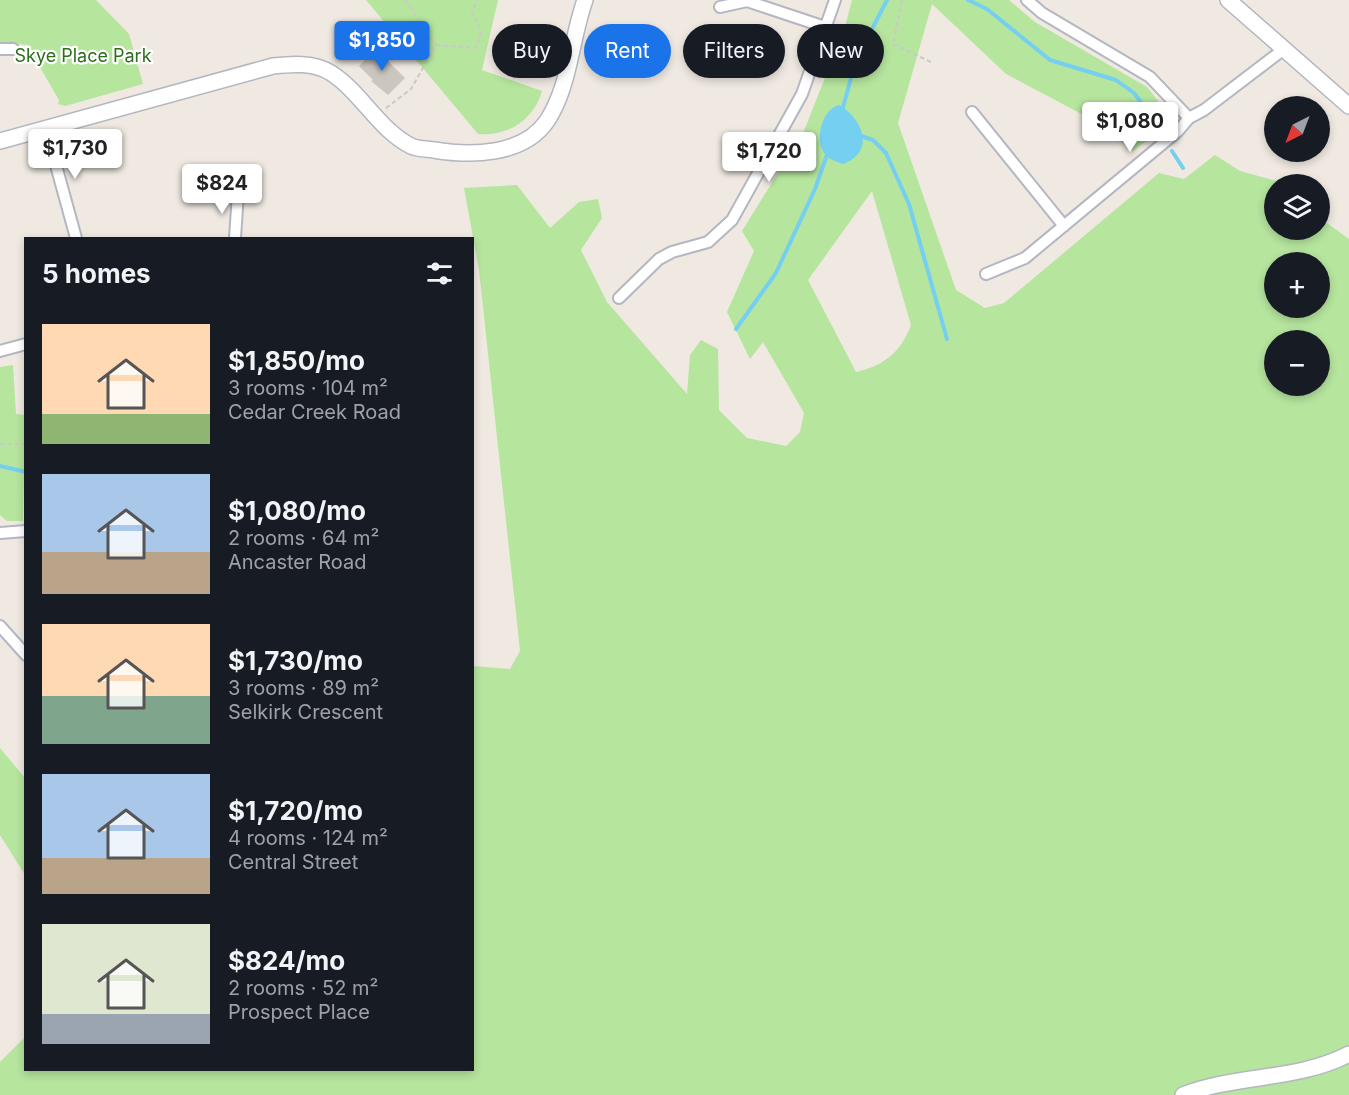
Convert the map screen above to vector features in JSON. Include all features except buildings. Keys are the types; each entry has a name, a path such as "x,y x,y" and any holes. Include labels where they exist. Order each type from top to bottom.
{"street":[{"path":"0,141 273,66 294,64 329,71 346,84 390,130 412,146 448,153 486,153 526,141 546,122 562,90 577,22 585,0"},
{"path":"826,24 835,0"},
{"path":"1027,0 1042,13 1150,76 1189,118"},
{"path":"1228,0 1349,106"},
{"path":"720,7 747,1 816,24"},
{"path":"0,49 13,49"},
{"path":"986,274 1024,258 1178,131 1189,118 1204,110 1284,49"},
{"path":"619,298 659,259 672,252 708,242 732,220 802,94 807,78"},
{"path":"972,112 1064,226"},
{"path":"46,129 76,237"},
{"path":"235,237 238,193"},
{"path":"0,351 24,345"},
{"path":"0,533 24,531"},
{"path":"0,626 24,653"},
{"path":"1183,1095 1225,1082 1309,1069 1349,1054"}],"path":[{"path":"405,0 435,45"},
{"path":"435,45 476,48 481,32 472,12 477,0"},
{"path":"902,0 892,44 933,63"},
{"path":"386,108 411,89 435,45"},
{"path":"0,444 24,444"}],"green space":[{"name":"Skye Place Park","path":"0,0 96,0 129,34 143,84 65,106 58,104 59,100 27,45 0,42"},
{"path":"366,0 498,0 482,70 492,74 492,78 505,78 542,91 533,110 518,125 499,133 478,134"},
{"path":"852,0 1009,0 1035,22 1147,87 1170,116 1169,124 1133,151 1091,119 1006,74 932,4 898,123 956,290 985,308 1004,303 1159,173 1184,179 1215,155 1240,171 1264,178 1264,240 1330,240 1330,225 1349,239 1349,1095 0,1095 0,1062 24,1038 24,1071 474,1071 474,666 510,669 520,651 479,270 464,188 517,185 550,228 579,202 598,199 602,218 581,250 607,302 687,394 690,355 701,340 718,349 719,410 747,438 786,446 800,432 804,413 763,342 750,359 727,312 754,251 742,231 804,131 825,78 884,78 884,24 846,24","holes":["872,191 911,325 897,350 883,362 856,372 808,280"]},
{"path":"13,365 16,414 24,415 23,521 7,521 0,515 0,367"},
{"path":"0,748 24,777 24,873 0,835"}],"water":[{"path":"839,105 854,118 860,127 863,144 860,152 853,159 843,164 825,154 820,138 825,117"}],"waterway":[{"path":"842,111 856,60 887,0"},
{"path":"968,0 987,9 1050,60 1116,80 1134,93 1158,125"},
{"path":"858,135 873,140 886,153 909,204 947,339"},
{"path":"1172,151 1183,168"},
{"path":"736,329 776,273 815,189 828,152"},
{"path":"0,466 24,472"}]}
